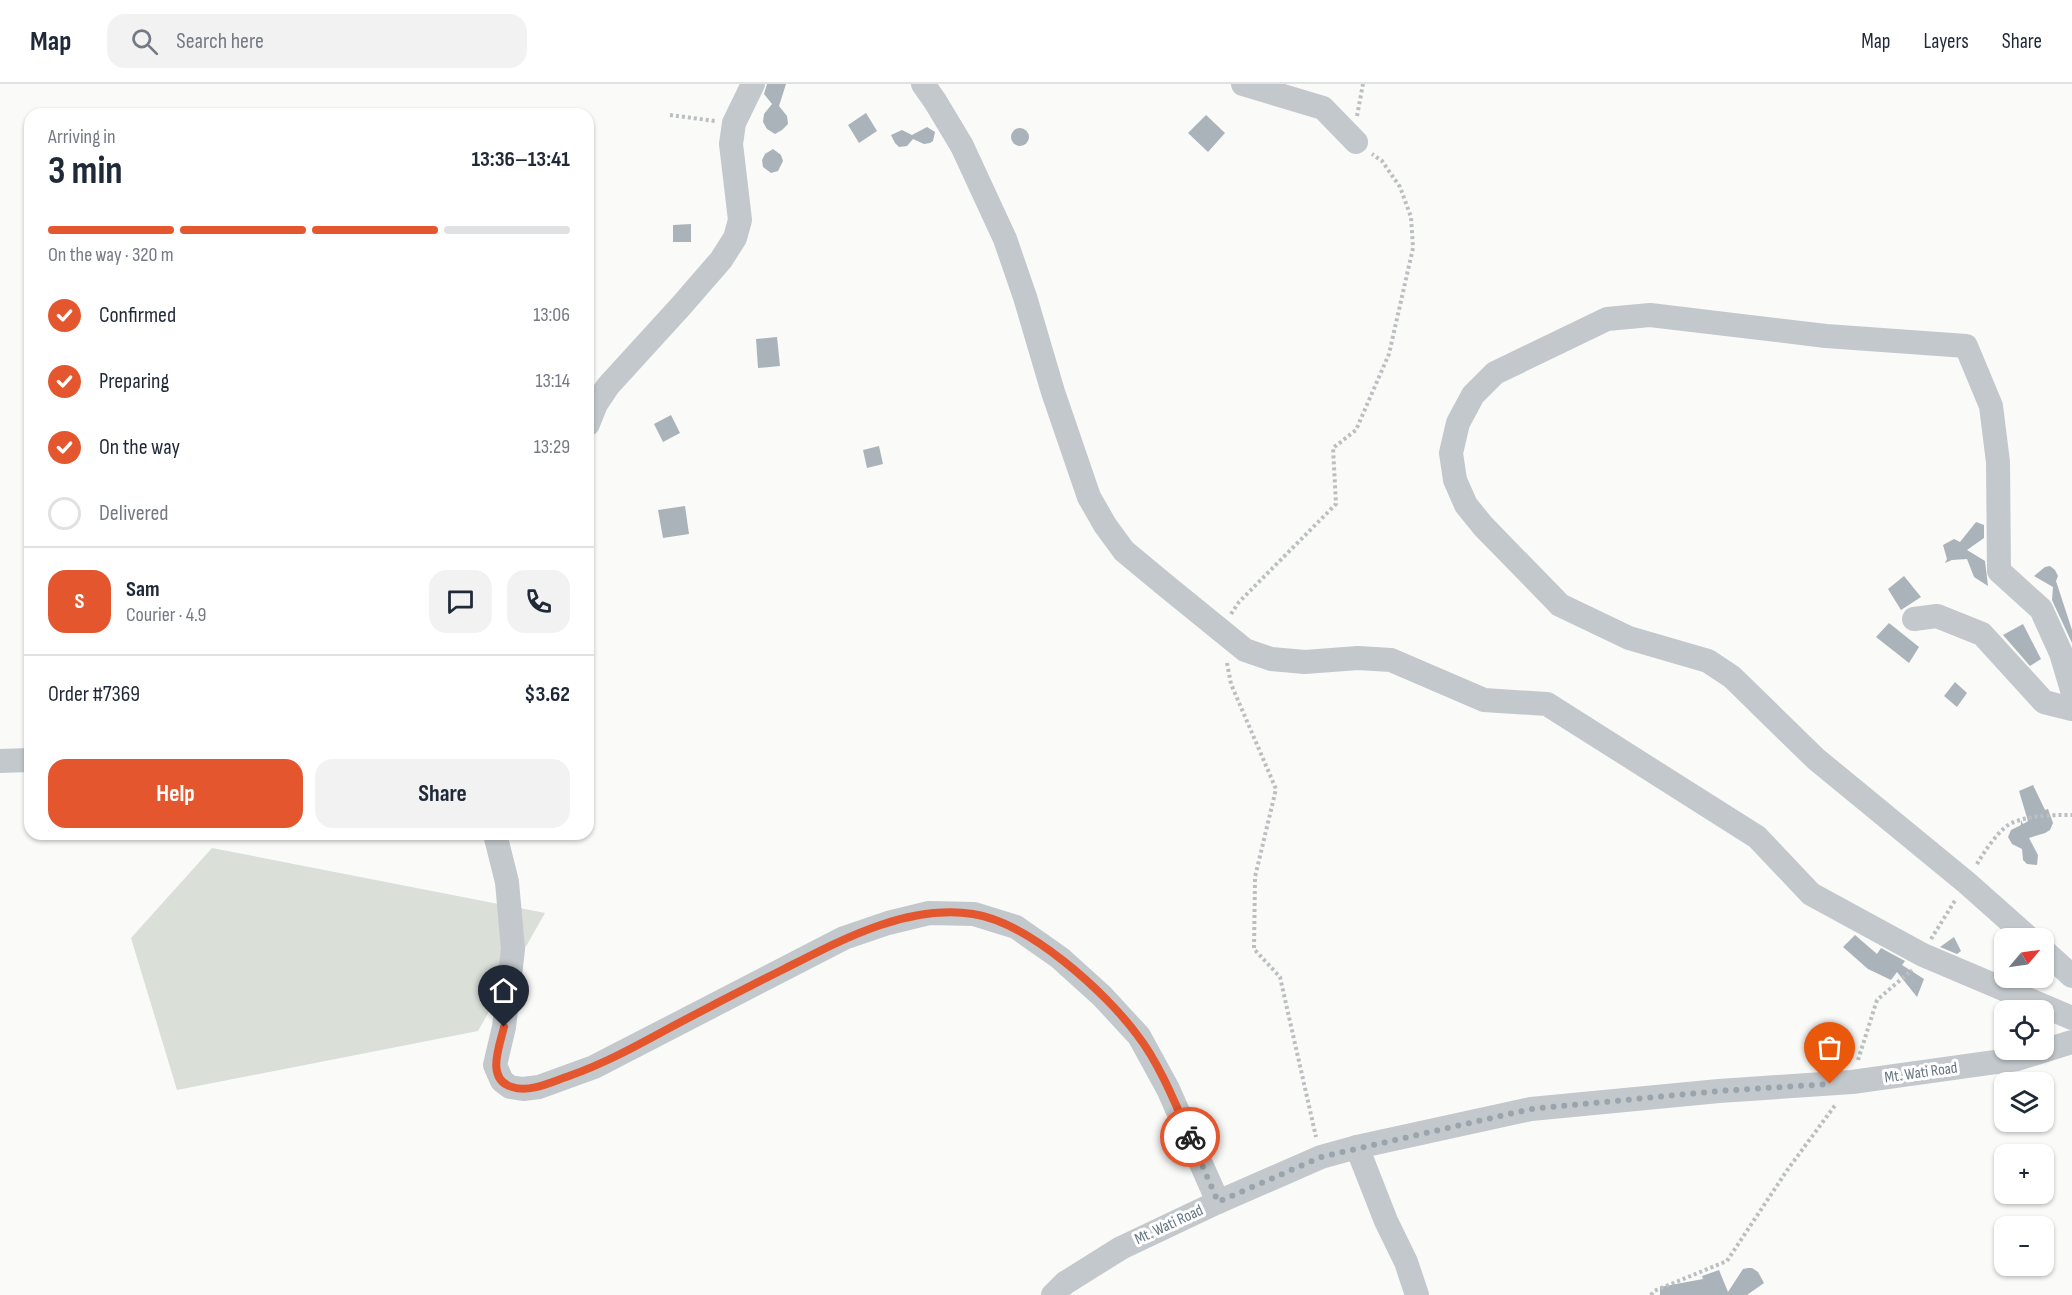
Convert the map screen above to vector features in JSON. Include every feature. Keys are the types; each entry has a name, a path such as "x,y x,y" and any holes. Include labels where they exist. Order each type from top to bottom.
{"street":[{"path":"594,409 608,386 721,260 735,238 740,220 731,144 734,123 753,84"},
{"path":"922,84 962,146 1005,240 1089,497 1104,525 1124,551 1245,650 1271,659 1305,662 1358,658 1391,660 1484,700 1547,704 1757,837 1811,894 1923,955 2072,1018"},
{"path":"1243,84 1323,108 1356,142"},
{"path":"2018,928 1967,883 1816,759 1732,677 1708,662 1629,638 1560,605 1483,526 1466,505 1455,480 1451,453 1458,423 1473,395 1495,373 1607,319 1650,315 1826,336 1966,346 1991,406 1998,462 1999,571 2041,609 2061,654 2072,690"},
{"path":"1914,619 1937,616 1982,633 2044,702 2072,709"},
{"path":"0,761 24,760"},
{"path":"496,840 507,882 513,949 504,1027 495,1065 502,1081 510,1087 523,1089 539,1087 594,1067 844,938 888,923 929,913 974,914 1016,927 1060,958 1102,996 1139,1036 1168,1089 1218,1202"},
{"path":"2054,960 2072,976"},
{"name":"Mt. Wati Road","path":"1053,1295 1065,1282 1121,1248 1321,1157 1531,1109 1719,1091 1852,1082 2017,1059 2072,1042"},
{"path":"1358,1148 1386,1221 1406,1262 1417,1295"}],"path":[{"path":"670,115 734,123"},
{"path":"1651,1295 1654,1290 1726,1261 1788,1169 1852,1082 1876,1000 1918,965 1936,930 1967,883 1986,848 2012,822 2044,816 2072,815"}],"shaded area":[{"path":"212,848 545,913 478,1031 177,1090 131,938"}],"building":[{"path":"767,84 786,84 779,106 787,116 788,124 775,134 767,129 763,122 764,114 772,104 764,94"},
{"path":"866,113 877,131 859,143 848,125"},
{"path":"1206,115 1225,133 1208,152 1188,133"},
{"path":"927,127 935,132 933,141 930,143 924,144 913,139 907,146 899,147 891,135 902,130 912,135"},
{"path":"1020,128 1026,131 1029,137 1026,143 1020,146 1014,143 1011,137 1014,131"},
{"path":"773,149 781,155 783,161 778,171 771,173 763,167 762,160 765,154"},
{"path":"691,224 691,242 673,242 673,225"},
{"path":"777,337 780,366 758,368 756,339"},
{"path":"671,415 680,433 663,442 654,424"},
{"path":"879,446 883,464 867,468 863,450"},
{"path":"685,506 689,534 663,538 658,510"},
{"path":"1976,522 1984,525 1984,538 1967,550 1985,561 1988,586 1974,577 1967,559 1945,563 1947,559 1943,545 1954,539 1960,542"},
{"path":"2050,566 2058,576 2056,581 2072,630 2072,643 2052,600 2053,587 2034,576 2045,567"},
{"path":"1904,576 1921,597 1901,610 1888,589"},
{"path":"1889,623 1919,647 1909,663 1876,637"},
{"path":"2023,624 2041,659 2030,666 2003,635"},
{"path":"1955,682 1967,693 1957,707 1944,696"},
{"path":"2033,785 2045,810 2048,809 2053,823 2050,830 2029,838 2038,855 2037,865 2027,864 2023,860 2022,849 2012,844 2008,837 2011,830 2021,825 2021,820 2023,824 2028,821 2019,791"},
{"path":"1855,935 1877,954 1881,948 1905,961 1902,965 1924,979 1917,997 1897,972 1891,980 1868,969 1843,947"},
{"path":"1954,937 1961,951 1957,954 1940,947"},
{"path":"1752,1268 1758,1272 1764,1283 1747,1295 1660,1295 1660,1287 1703,1279 1702,1276 1719,1270 1728,1292 1743,1269"}],"way so far":[{"path":"1190,1137 1218,1202 1321,1157 1531,1109 1719,1091 1830,1084"}],"route":[{"path":"504,1027 495,1065 502,1081 510,1087 523,1089 539,1087 594,1067 844,938 888,923 929,913 974,914 1016,927 1060,958 1102,996 1139,1036 1168,1089 1190,1137"}]}
